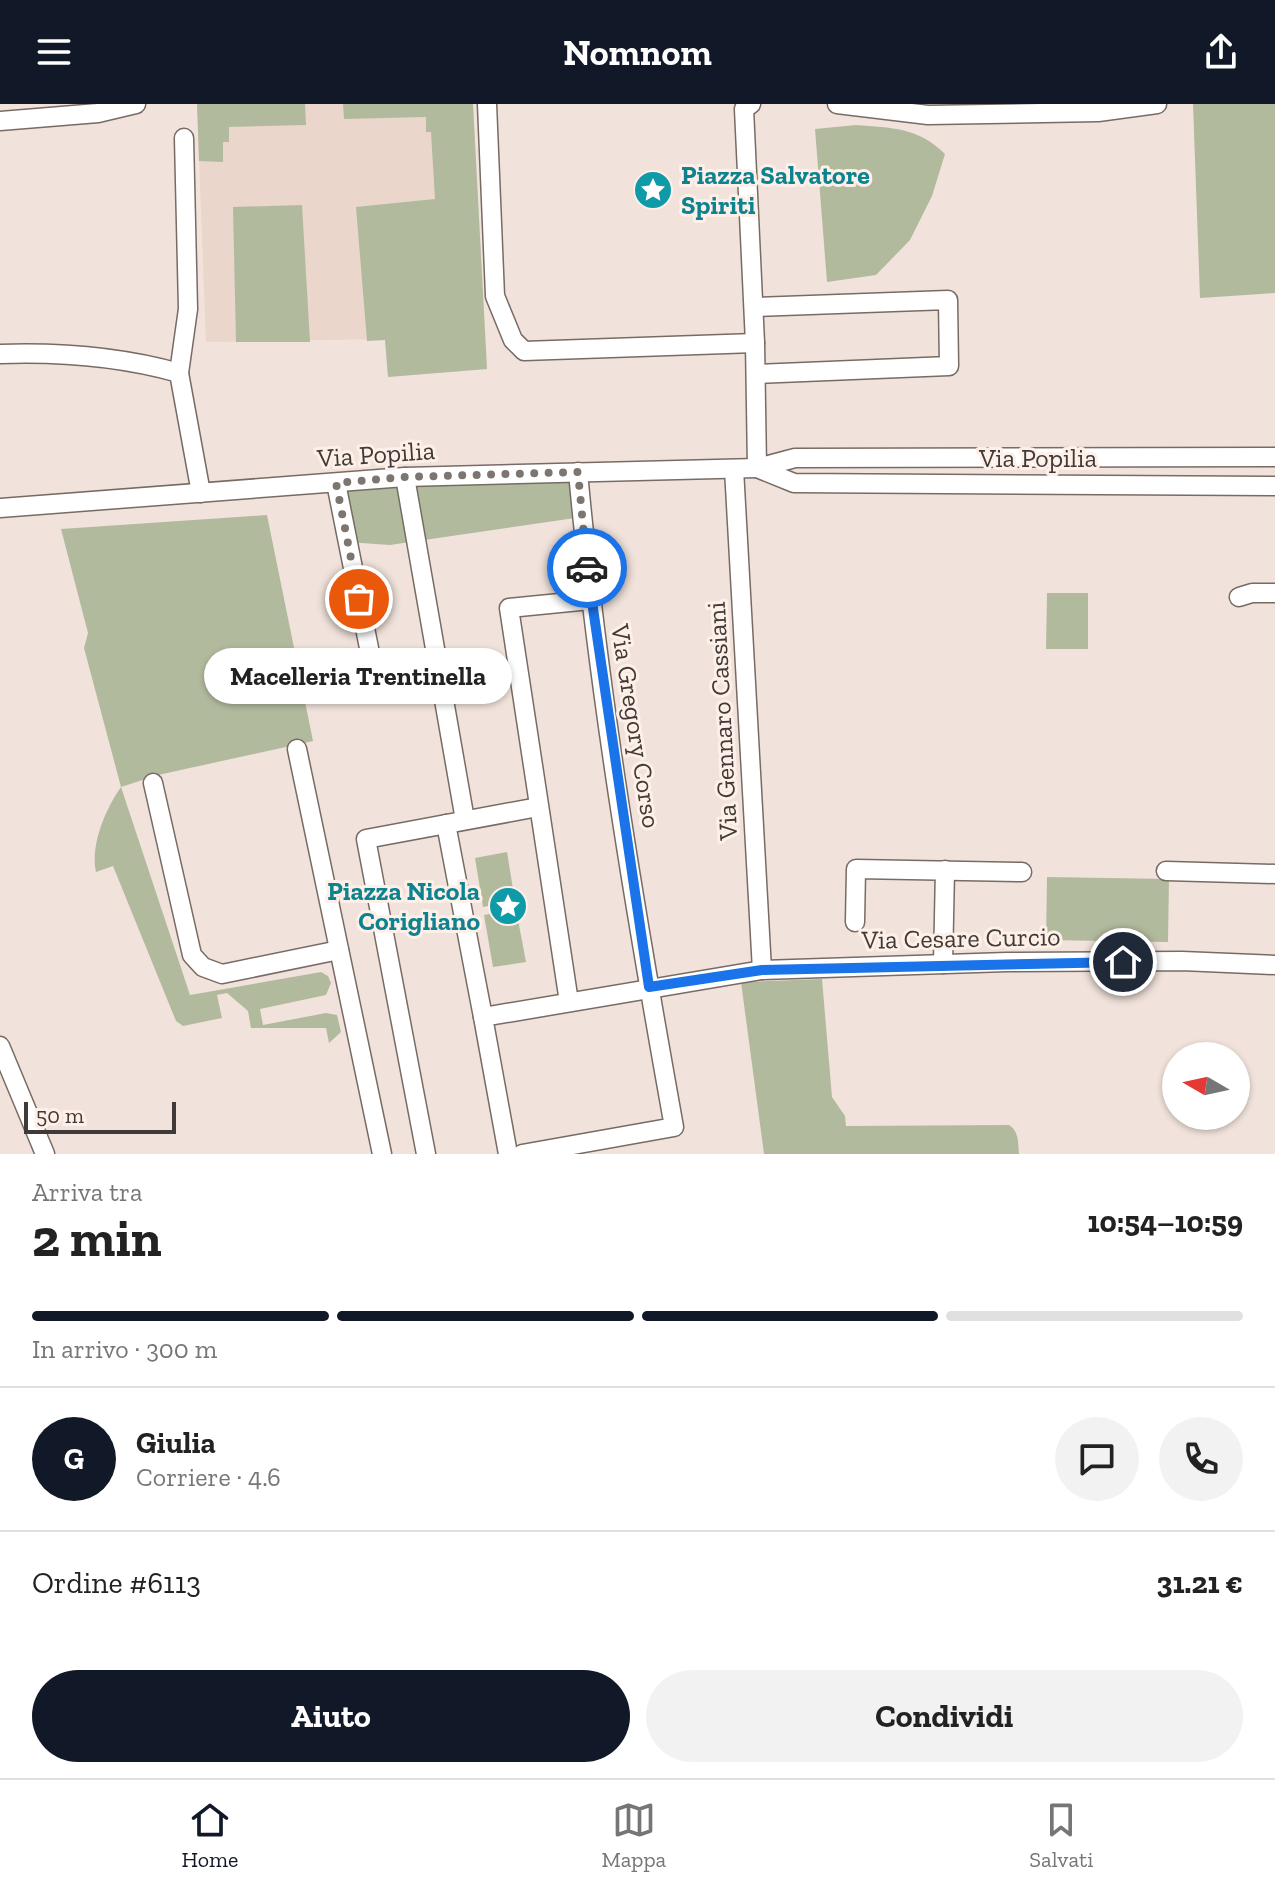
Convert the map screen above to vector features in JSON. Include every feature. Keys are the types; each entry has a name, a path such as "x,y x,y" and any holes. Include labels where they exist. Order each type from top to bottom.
{"street":[{"path":"0,121 98,113 136,104"},
{"path":"487,104 495,296 513,340 524,351 755,343"},
{"path":"751,104 744,109 754,307 757,468"},
{"path":"837,104 928,115 1098,112 1157,104"},
{"path":"184,138 188,309 179,373 201,493"},
{"path":"754,307 948,300 949,366 756,374"},
{"path":"0,354 31,353 146,364 179,373"},
{"name":"Via Popilia","path":"0,508 405,477 757,468 795,458 1275,457"},
{"name":"Via Popilia","path":"757,468 794,483 1275,486"},
{"name":"Via Gennaro Cassiani","path":"734,469 762,970"},
{"name":"Via Gregory Corso","path":"578,472 590,600 649,987"},
{"path":"405,477 483,1017 508,1154"},
{"path":"336,483 374,673"},
{"path":"1239,597 1275,593"},
{"path":"569,1002 509,608 590,600"},
{"path":"297,749 382,1154"},
{"path":"153,783 192,955 203,967 222,974 339,950"},
{"path":"426,1154 366,839 538,807"},
{"path":"855,922 856,869 1022,872"},
{"path":"943,964 945,870"},
{"path":"1166,871 1275,874"},
{"name":"Via Cesare Curcio","path":"649,987 762,970 1182,961 1275,965"},
{"path":"483,1017 649,987 674,1127 522,1154"},
{"path":"0,1046 45,1154"}],"shaded area":[{"path":"197,104 473,104 487,369 388,377 385,339 206,342"}],"green space":[{"path":"197,104 305,104 306,125 229,127 229,142 223,142 223,162 199,161"},
{"path":"343,104 473,104 487,369 388,377 385,340 367,341 356,207 435,199 431,132 426,132 426,117 344,119"},
{"path":"1193,104 1275,104 1275,293 1200,298"},
{"path":"856,125 893,128 914,134 925,138 945,154 932,196 910,240 876,275 827,282 815,129"},
{"path":"302,205 310,342 236,342 233,207"},
{"path":"578,472 582,517 390,545 347,542 336,483"},
{"path":"267,515 313,741 158,775 121,787 84,648 88,633 61,529"},
{"path":"1047,593 1088,593 1088,649 1046,649"},
{"path":"121,787 190,995 321,972 328,976 331,983 326,995 260,1009 263,1025 326,1013 337,1015 341,1032 329,1043 326,1028 251,1028 248,1011 227,993 217,995 222,1018 183,1026 176,1021 113,866 96,872 97,839 110,805"},
{"path":"507,852 515,901 483,907 475,858"},
{"path":"1047,877 1169,879 1168,942 1046,940"},
{"path":"516,909 526,962 493,967 484,915"},
{"path":"822,979 832,1097 845,1116 846,1126 1009,1125 1016,1134 1019,1154 764,1154 741,982"}],"way so far":[{"path":"359,599 336,483 405,477 578,472 587,568"}],"place":[{"name":"Piazza Salvatore Spiriti","path":"653,190"},
{"name":"Macelleria Trentinella","path":"359,599"},
{"name":"Piazza Nicola Corigliano","path":"508,906"}],"route":[{"path":"587,568 649,987 762,970 1007,962 1123,962"}]}
